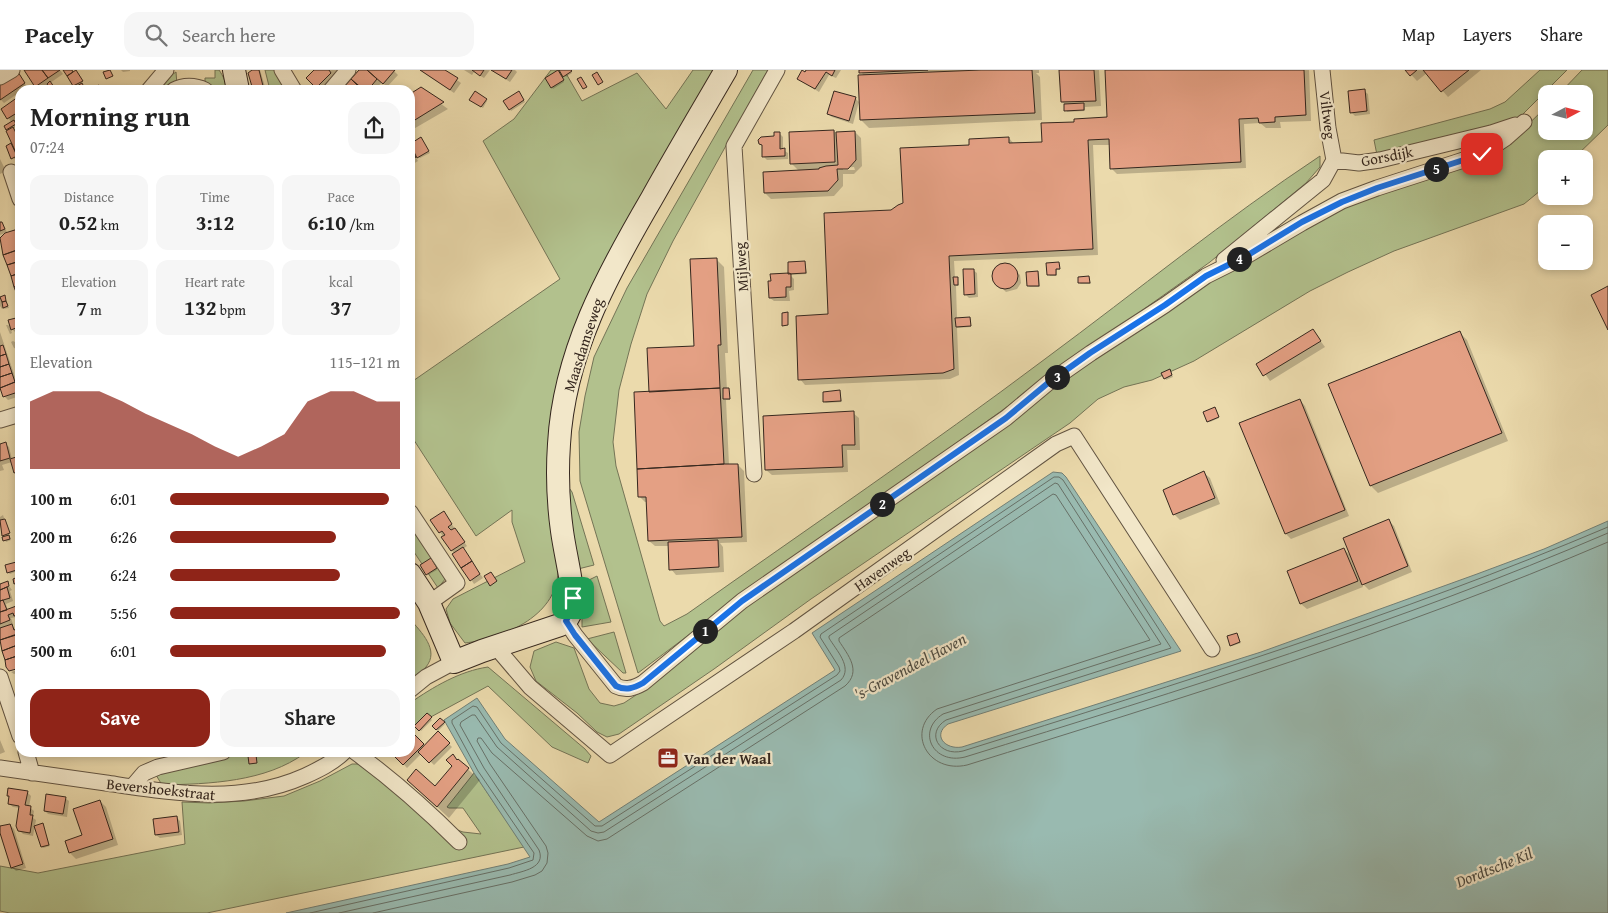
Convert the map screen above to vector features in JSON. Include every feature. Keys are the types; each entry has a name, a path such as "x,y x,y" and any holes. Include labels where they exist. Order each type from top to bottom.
{"street":[{"path":"0,78 12,70"},
{"path":"234,70 237,85"},
{"path":"282,70 291,85"},
{"path":"335,85 348,70"},
{"name":"Maasdamseweg","path":"566,621 572,608 573,598 559,500 559,441 568,386 580,344 599,293 726,70"},
{"name":"Mijlweg","path":"754,474 734,146 777,70"},
{"name":"Viltweg","path":"1322,70 1328,128 1334,160"},
{"path":"153,85 163,71"},
{"name":"Gorsdijk","path":"566,621 610,680 621,689 635,687 643,683 749,596 1006,418 1048,383 1090,353 1206,276 1324,180 1334,160 1359,163 1380,160 1491,133 1524,122 1506,138 1482,154 1377,188 1342,202 1302,222 1248,255 1206,276"},
{"path":"10,173 15,186"},
{"path":"0,420 15,416"},
{"name":"Havenweg","path":"495,646 530,687 610,754 802,625 1056,444 1074,436 1212,648"},
{"path":"415,520 457,583 429,603"},
{"path":"415,582 429,603 454,662"},
{"path":"415,686 426,677 454,662 495,646 549,629 566,621"},
{"path":"0,677 15,721"},
{"path":"27,757 32,773"},
{"path":"132,787 144,773 158,767 201,757"},
{"name":"Bevershoekstraat","path":"0,768 193,795 220,795 250,793 292,782 317,771 337,757"},
{"path":"362,757 434,816 460,842"}],"green space":[{"path":"215,70 219,70 225,85 205,85 205,78 215,78"},
{"path":"265,70 276,70 285,85 269,85"},
{"path":"551,70 564,70 582,101 637,73 666,109 693,70 715,70 593,283 579,314 558,567 556,584 550,598 540,611 513,629 497,636 465,643 450,623 446,609 453,599 525,562 512,522 512,510 476,536 415,442 415,380 560,279 483,141 514,119"},
{"path":"753,70 768,70 673,241 647,294 619,390 613,442 616,466 660,621 664,626 687,614 957,424 1215,230 1320,156 1320,167 1306,183 1210,262 714,616 638,673 580,481 579,432 585,396 594,357 627,288"},
{"path":"1540,70 1567,70 1552,85 1538,85 1538,99 1518,119 1377,155 1374,140 1490,109 1505,102"},
{"path":"1582,70 1608,70 1608,125 1593,140 1593,85 1568,85"},
{"path":"176,72 177,85 159,85"},
{"path":"1538,115 1538,140 1593,140 1582,150 1538,150 1538,193 1524,204 1394,251 1348,272 1310,291 1194,361 1152,380 1124,387 1098,399 1070,423 811,599 619,734 607,737 597,732 577,713 536,681 530,667 534,651 556,642 574,648 589,689 600,703 614,706 624,703 689,650 790,574 1193,286 1352,204 1493,156"},
{"path":"567,485 572,492 594,565 578,569"},
{"path":"415,525 446,578 438,588 415,554"},
{"path":"597,576 611,622 582,627 582,614 586,603 583,583"},
{"path":"415,625 427,642 431,654 430,661 415,676"},
{"path":"614,632 626,673 623,673 587,639"},
{"path":"488,667 585,749 591,756 588,763 552,747 488,686 415,726 415,700 447,680"},
{"path":"211,757 299,757 273,770 236,780 162,785 156,775"},
{"path":"352,764 361,764 424,818 463,832 481,834 463,808 447,807 474,773 524,847 207,913 10,913 0,911 0,866 38,873 185,844 182,802 244,801 284,796 320,781"}],"water":[{"path":"1053,472 1062,473 1066,477 1181,651 948,724 943,728 941,737 950,746 962,747 1261,652 1544,549 1608,521 1608,913 286,913 508,864 530,857 474,773 444,720 477,698 505,739 599,822 835,670 812,633"}],"building":[{"path":"24,70 42,70 48,78 38,85 34,85"},
{"path":"42,70 60,70 48,78"},
{"path":"63,70 72,70 73,72 67,76"},
{"path":"76,70 83,81 72,85 67,76"},
{"path":"110,70 113,76 106,79 103,72"},
{"path":"252,70 259,70 263,85 252,85 248,73"},
{"path":"314,70 329,70 331,73 319,85 313,85 306,78"},
{"path":"359,70 367,70 377,79 372,85 358,85 351,79"},
{"path":"367,70 395,70 383,84"},
{"path":"420,70 445,70 458,78 450,90"},
{"path":"472,70 484,70 480,76"},
{"path":"491,70 512,70 506,79"},
{"path":"558,70 564,80 551,88 545,78"},
{"path":"559,70 571,70 572,71 563,77"},
{"path":"802,70 805,72 806,70 835,70 832,76 826,72 815,89 797,79"},
{"path":"859,70 928,70 859,73"},
{"path":"1032,70 1035,113 860,120 858,75"},
{"path":"1059,70 1094,70 1096,101 1061,102"},
{"path":"1105,70 1304,70 1306,115 1275,117 1275,122 1259,123 1258,118 1239,119 1241,162 1110,169 1109,139 1088,140 1093,249 949,256 954,369 943,373 798,380 796,316 828,314 824,213 891,210 903,203 900,148 969,145 969,139 1009,137 1009,143 1042,142 1041,123 1074,122 1074,119 1107,117"},
{"path":"1405,70 1417,70 1410,76"},
{"path":"1423,70 1469,70 1441,92"},
{"path":"18,72 25,83 15,85 15,90 0,100 0,84"},
{"path":"597,72 603,82 598,85 592,75"},
{"path":"581,77 587,87 583,89 577,79"},
{"path":"351,79 357,85 346,85"},
{"path":"421,87 444,102 415,120 415,91"},
{"path":"1365,89 1367,111 1350,113 1348,91"},
{"path":"475,91 487,99 481,107 469,100"},
{"path":"519,91 524,100 509,110 503,101"},
{"path":"834,91 856,97 849,121 827,114"},
{"path":"15,99 15,114 7,119 1,109"},
{"path":"1084,103 1084,110 1064,111 1064,104"},
{"path":"14,120 15,122 15,125 6,130 4,126"},
{"path":"13,127 15,131 15,150 6,131"},
{"path":"834,130 835,162 790,164 789,132"},
{"path":"855,131 856,160 848,169 837,169 838,180 828,191 764,193 763,172 819,169 838,165 836,132"},
{"path":"774,132 780,132 780,149 785,148 785,156 762,157 762,145 759,144 758,140 761,137 774,136"},
{"path":"421,137 429,151 417,158 415,154 415,141"},
{"path":"11,143 15,157 11,159 6,146"},
{"path":"0,222 2,222 5,229 0,231"},
{"path":"15,230 15,251 3,255 0,238 5,233"},
{"path":"15,251 15,263 7,265 3,255"},
{"path":"717,258 721,345 718,345 720,388 649,392 647,348 694,346 690,259"},
{"path":"805,261 806,273 788,274 788,262"},
{"path":"1059,262 1060,269 1056,269 1056,275 1047,275 1046,263"},
{"path":"15,263 15,275 11,276 7,265"},
{"path":"1005,263 1014,267 1018,276 1014,285 1005,289 996,285 992,276 996,267"},
{"path":"963,269 974,269 975,294 964,295"},
{"path":"1038,271 1039,286 1027,286 1026,272"},
{"path":"770,274 791,274 791,287 786,287 786,297 769,298 768,281 771,281"},
{"path":"15,275 14,287 11,276"},
{"path":"1089,276 1090,283 1078,283 1078,277"},
{"path":"953,277 958,277 958,285 954,285"},
{"path":"1608,286 1608,330 1591,295"},
{"path":"5,295 6,301 2,302 0,297"},
{"path":"6,301 8,306 3,308 2,302"},
{"path":"788,312 788,325 782,326 782,313"},
{"path":"970,317 971,326 956,327 955,318"},
{"path":"15,318 15,328 11,330 8,320"},
{"path":"1313,329 1321,341 1263,376 1256,364"},
{"path":"1460,331 1502,433 1370,486 1328,384"},
{"path":"3,345 6,354 0,356 0,346"},
{"path":"6,354 9,364 0,367 0,356"},
{"path":"9,364 12,373 0,377 0,367"},
{"path":"1170,369 1172,375 1164,379 1161,373"},
{"path":"12,373 15,382 0,388 0,377"},
{"path":"15,382 15,393 3,397 0,388"},
{"path":"720,388 724,464 637,469 634,392"},
{"path":"723,388 729,388 730,399 723,399"},
{"path":"840,390 841,401 823,402 823,392"},
{"path":"1300,399 1345,510 1285,534 1239,423"},
{"path":"1215,407 1219,417 1207,422 1203,412"},
{"path":"854,411 855,445 842,445 843,467 765,470 763,416"},
{"path":"6,442 10,458 0,461 0,444"},
{"path":"15,457 14,473 10,459"},
{"path":"738,464 742,537 648,541 646,497 638,497 637,469"},
{"path":"1204,471 1215,498 1173,515 1163,490"},
{"path":"444,511 452,524 448,527 451,530 455,528 465,542 451,551 441,537 445,535 442,531 439,533 430,520"},
{"path":"5,519 10,533 2,536 0,520"},
{"path":"1389,519 1408,566 1362,585 1343,538"},
{"path":"9,535 10,539 3,541 2,537"},
{"path":"718,540 719,567 669,570 668,542"},
{"path":"463,547 472,561 461,568 452,554"},
{"path":"1344,548 1358,581 1300,604 1287,571"},
{"path":"431,558 437,568 426,575 420,565"},
{"path":"472,561 480,574 470,581 461,568"},
{"path":"15,562 15,571 7,573 5,565"},
{"path":"491,572 497,581 490,586 484,576"},
{"path":"8,581 9,586 0,590 0,584"},
{"path":"7,587 10,598 0,601 0,590"},
{"path":"3,600 7,610 0,612 0,601"},
{"path":"15,606 15,616 13,613 8,615 10,620 0,624 0,612"},
{"path":"12,624 15,635 0,640 0,628"},
{"path":"1237,633 1240,642 1230,646 1227,636"},
{"path":"15,635 15,646 2,651 0,640"},
{"path":"15,646 15,657 5,660 2,651"},
{"path":"15,657 15,669 9,671 5,660"},
{"path":"427,713 432,717 419,731 415,725"},
{"path":"440,718 445,722 436,730 432,726"},
{"path":"438,731 450,743 429,763 418,752"},
{"path":"415,735 424,744 415,753"},
{"path":"453,754 457,760 469,768 437,807 407,780 416,769 435,786 452,766 446,760"},
{"path":"248,757 256,757 257,763 249,764"},
{"path":"395,757 411,757 403,765"},
{"path":"8,788 28,791 25,805 31,806 30,815 33,815 30,833 18,831 16,826 19,806 8,804"},
{"path":"46,794 66,797 63,814 44,811"},
{"path":"100,800 113,839 69,853 65,841 82,835 73,809"},
{"path":"177,816 179,832 155,835 153,819"},
{"path":"43,823 49,845 41,847 34,826"},
{"path":"10,824 23,864 11,868 0,833 0,826"}],"place":[{"name":"Van der Waal","path":"668,758"}],"route":[{"path":"573,598 572,608 566,621 575,635 616,686 621,689 635,687 643,683 742,601 1006,418 1048,383 1090,353 1206,276 1248,255 1302,222 1342,202 1377,188 1482,154"}],"water label":[{"name":"'s-Gravendeel Haven","path":"910,666"},
{"name":"Dordtsche Kil","path":"1494,867"}]}
